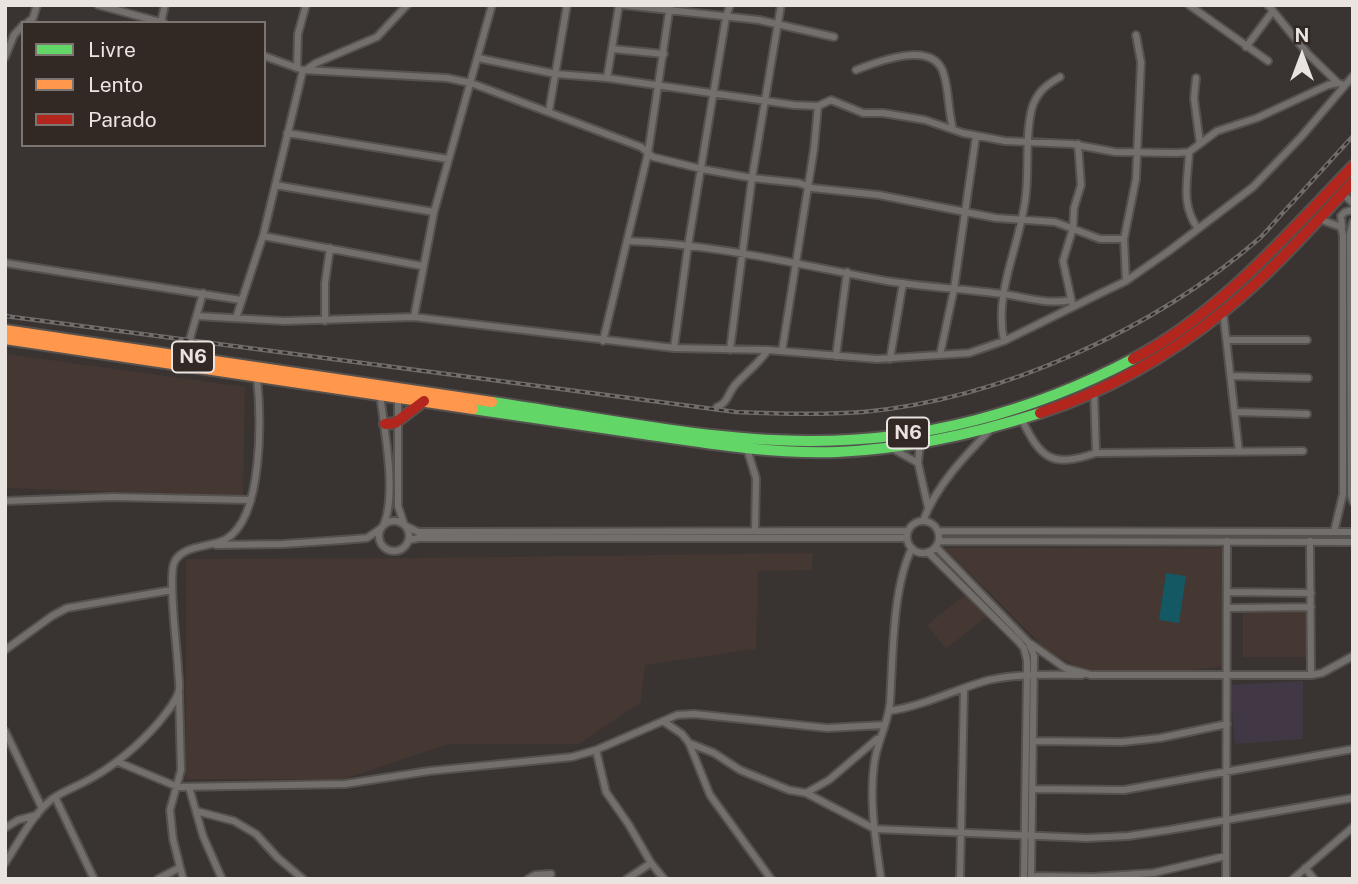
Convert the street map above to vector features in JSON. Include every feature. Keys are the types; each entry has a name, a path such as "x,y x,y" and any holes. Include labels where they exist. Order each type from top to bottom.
{"highway":[{"name":"N6","path":"6,337 257,378 381,390 687,431 778,441 872,438 960,425 1009,411 1110,370 1177,332 1241,280 1353,166"},
{"name":"N6","path":"397,392 424,401 747,449 803,452 892,448 967,435 1094,390 1152,360 1223,312 1284,257 1353,182"},
{"name":"N6","path":"6,337 184,356 381,390"},
{"path":"385,424 399,421 424,401"}],"street":[{"path":"29,21 33,18 37,5"},
{"path":"98,5 159,21"},
{"path":"236,318 263,236 302,69 298,34 306,5"},
{"path":"302,69 377,37 407,5"},
{"path":"414,317 434,212 492,5"},
{"path":"549,111 568,5"},
{"path":"607,79 621,5 670,8 777,24 834,37"},
{"path":"674,348 688,246 730,5"},
{"path":"730,350 752,178 781,5"},
{"path":"1189,5 1268,61"},
{"path":"1246,47 1278,5"},
{"path":"603,341 648,153 670,8"},
{"path":"1273,11 1308,54 1341,84"},
{"path":"5,57 17,30 21,27"},
{"path":"1126,281 1124,239 1136,179 1141,62 1136,35"},
{"path":"613,49 664,54"},
{"path":"856,70 915,55 933,58 944,72 953,130"},
{"path":"266,57 302,69 447,78 471,83 641,147 653,158 702,169 813,188 907,200 965,212 1055,222 1100,239 1124,239"},
{"path":"478,58 556,74 794,105 818,106 831,100 863,113 883,113 925,120 976,136 1029,143 1078,144 1115,152 1189,152 1217,131 1257,118 1328,85 1341,84"},
{"path":"197,316 325,321 414,317 674,348 768,350 890,359 969,353 1004,341 1072,304 1126,281 1253,187 1301,137 1341,84 1353,76"},
{"path":"1004,341 1001,322 1004,295 1023,219 1031,110 1041,90 1060,77"},
{"path":"1195,78 1194,98 1200,144"},
{"path":"782,351 818,106"},
{"path":"286,133 448,159"},
{"path":"940,355 954,289 976,136"},
{"path":"1072,304 1063,261 1073,228 1074,208 1081,185 1078,144"},
{"path":"1189,152 1185,200 1187,210 1198,229"},
{"path":"275,185 434,212"},
{"path":"1342,193 1353,203"},
{"path":"1353,210 1341,216 1347,449 1353,502"},
{"path":"1318,218 1341,227 1352,224 1347,449 1343,494 1334,532"},
{"path":"263,236 422,266"},
{"path":"628,241 688,246 903,283 1072,304"},
{"path":"325,321 330,248"},
{"path":"5,263 241,300"},
{"path":"836,356 847,272"},
{"path":"890,359 903,283"},
{"path":"184,356 204,293"},
{"path":"1223,312 1239,452"},
{"path":"1228,340 1307,340"},
{"path":"717,407 727,400 734,385 768,350"},
{"path":"1231,376 1308,378"},
{"path":"183,879 170,810 178,787 182,748 172,590 173,565 178,556 188,550 225,540 236,532 245,518 251,500 260,408 257,378"},
{"path":"380,544 378,537 388,514 389,502 381,390"},
{"path":"1094,390 1096,453"},
{"path":"397,392 398,506 409,532 407,543"},
{"path":"1235,412 1307,414"},
{"path":"1021,418 1032,441 1044,455 1056,459 1074,461 1096,453 1303,452"},
{"path":"923,521 928,507 968,453 991,428"},
{"path":"967,435 968,453"},
{"path":"920,444 918,463 928,507"},
{"path":"892,448 918,463"},
{"path":"747,449 756,478 755,531"},
{"path":"5,501 113,497 251,500"},
{"path":"367,538 395,520 418,532 755,531 908,535"},
{"path":"1091,675 1065,668 1029,643 937,544 938,531 932,524 923,521 914,524 908,535 912,548 919,553 928,552 937,544 1353,541"},
{"path":"938,531 1353,533"},
{"path":"207,545 284,544 367,538 390,551 397,551 410,540 419,538 908,535"},
{"path":"1226,879 1227,541"},
{"path":"1310,541 1311,675"},
{"path":"881,879 875,829 873,766 889,711 898,594 905,561 912,548"},
{"path":"928,552 959,580 1024,648 1031,675 1026,754 1024,879"},
{"path":"5,650 67,608 172,590"},
{"path":"1227,592 1311,593"},
{"path":"1227,608 1311,607"},
{"path":"1029,643 1035,662 1031,675"},
{"path":"889,711 915,706 990,680 1031,675 1311,675 1322,673 1353,656"},
{"path":"960,879 964,689"},
{"path":"5,863 42,808 55,797 118,762 161,720 179,691"},
{"path":"118,762 178,787 345,784 429,771 572,757 596,750 677,715 694,714 827,729 884,725"},
{"path":"663,721 682,734 689,743 710,795 771,879"},
{"path":"1030,722 1034,741 1031,877 1153,873 1226,856"},
{"path":"1034,741 1122,742 1160,738 1227,724"},
{"path":"5,732 42,808"},
{"path":"806,793 829,780 879,738"},
{"path":"689,743 714,752 740,770 789,790 806,793 875,829 1025,837 1128,836 1353,798"},
{"path":"1034,789 1124,790 1353,749"},
{"path":"596,750 606,792 664,879"},
{"path":"1026,754 1034,754"},
{"path":"1026,771 1034,771"},
{"path":"189,787 203,836 222,879"},
{"path":"55,797 94,879"},
{"path":"1025,803 1034,802"},
{"path":"197,811 234,821 256,834 278,859 303,879"},
{"path":"5,828 18,820 37,816"},
{"path":"1025,818 1033,818"},
{"path":"1293,879 1353,827"},
{"path":"1024,849 1032,849"},
{"path":"627,879 651,863"},
{"path":"1305,867 1314,879"},
{"path":"158,879 179,868"},
{"path":"528,879 535,875 551,874"}],"shaded area":[{"path":"7,354 245,387 243,496 5,488"},
{"path":"945,548 1221,548 1225,551 1226,666 1192,670 1093,670 1076,666 1046,650"},
{"path":"813,553 812,570 758,571 756,649 645,665 641,702 579,744 448,744 344,779 186,779 186,559"},
{"path":"967,593 986,617 946,649 927,625"},
{"path":"1243,612 1307,612 1307,657 1243,657"},
{"path":"1303,681 1303,739 1235,744 1230,685"}],"water":[{"path":"1166,573 1186,576 1179,623 1159,620"}],"railway":[{"path":"5,316 736,412 831,414 916,405 1022,375 1125,330 1173,302 1260,238 1353,136"}],"traffic: fast":[{"path":"492,402 728,437 850,440 892,436 975,420 1056,394 1133,359"},
{"path":"473,409 724,446 814,452 915,444 990,428 1040,413"}],"traffic: slow":[{"path":"5,330 492,402"},
{"path":"5,339 473,409"}],"traffic: jam":[{"path":"1133,359 1164,341 1223,296 1277,246 1353,166"},
{"path":"1040,413 1090,394 1183,342 1242,295 1275,264 1353,182"},
{"path":"385,424 395,423 424,401"}]}
